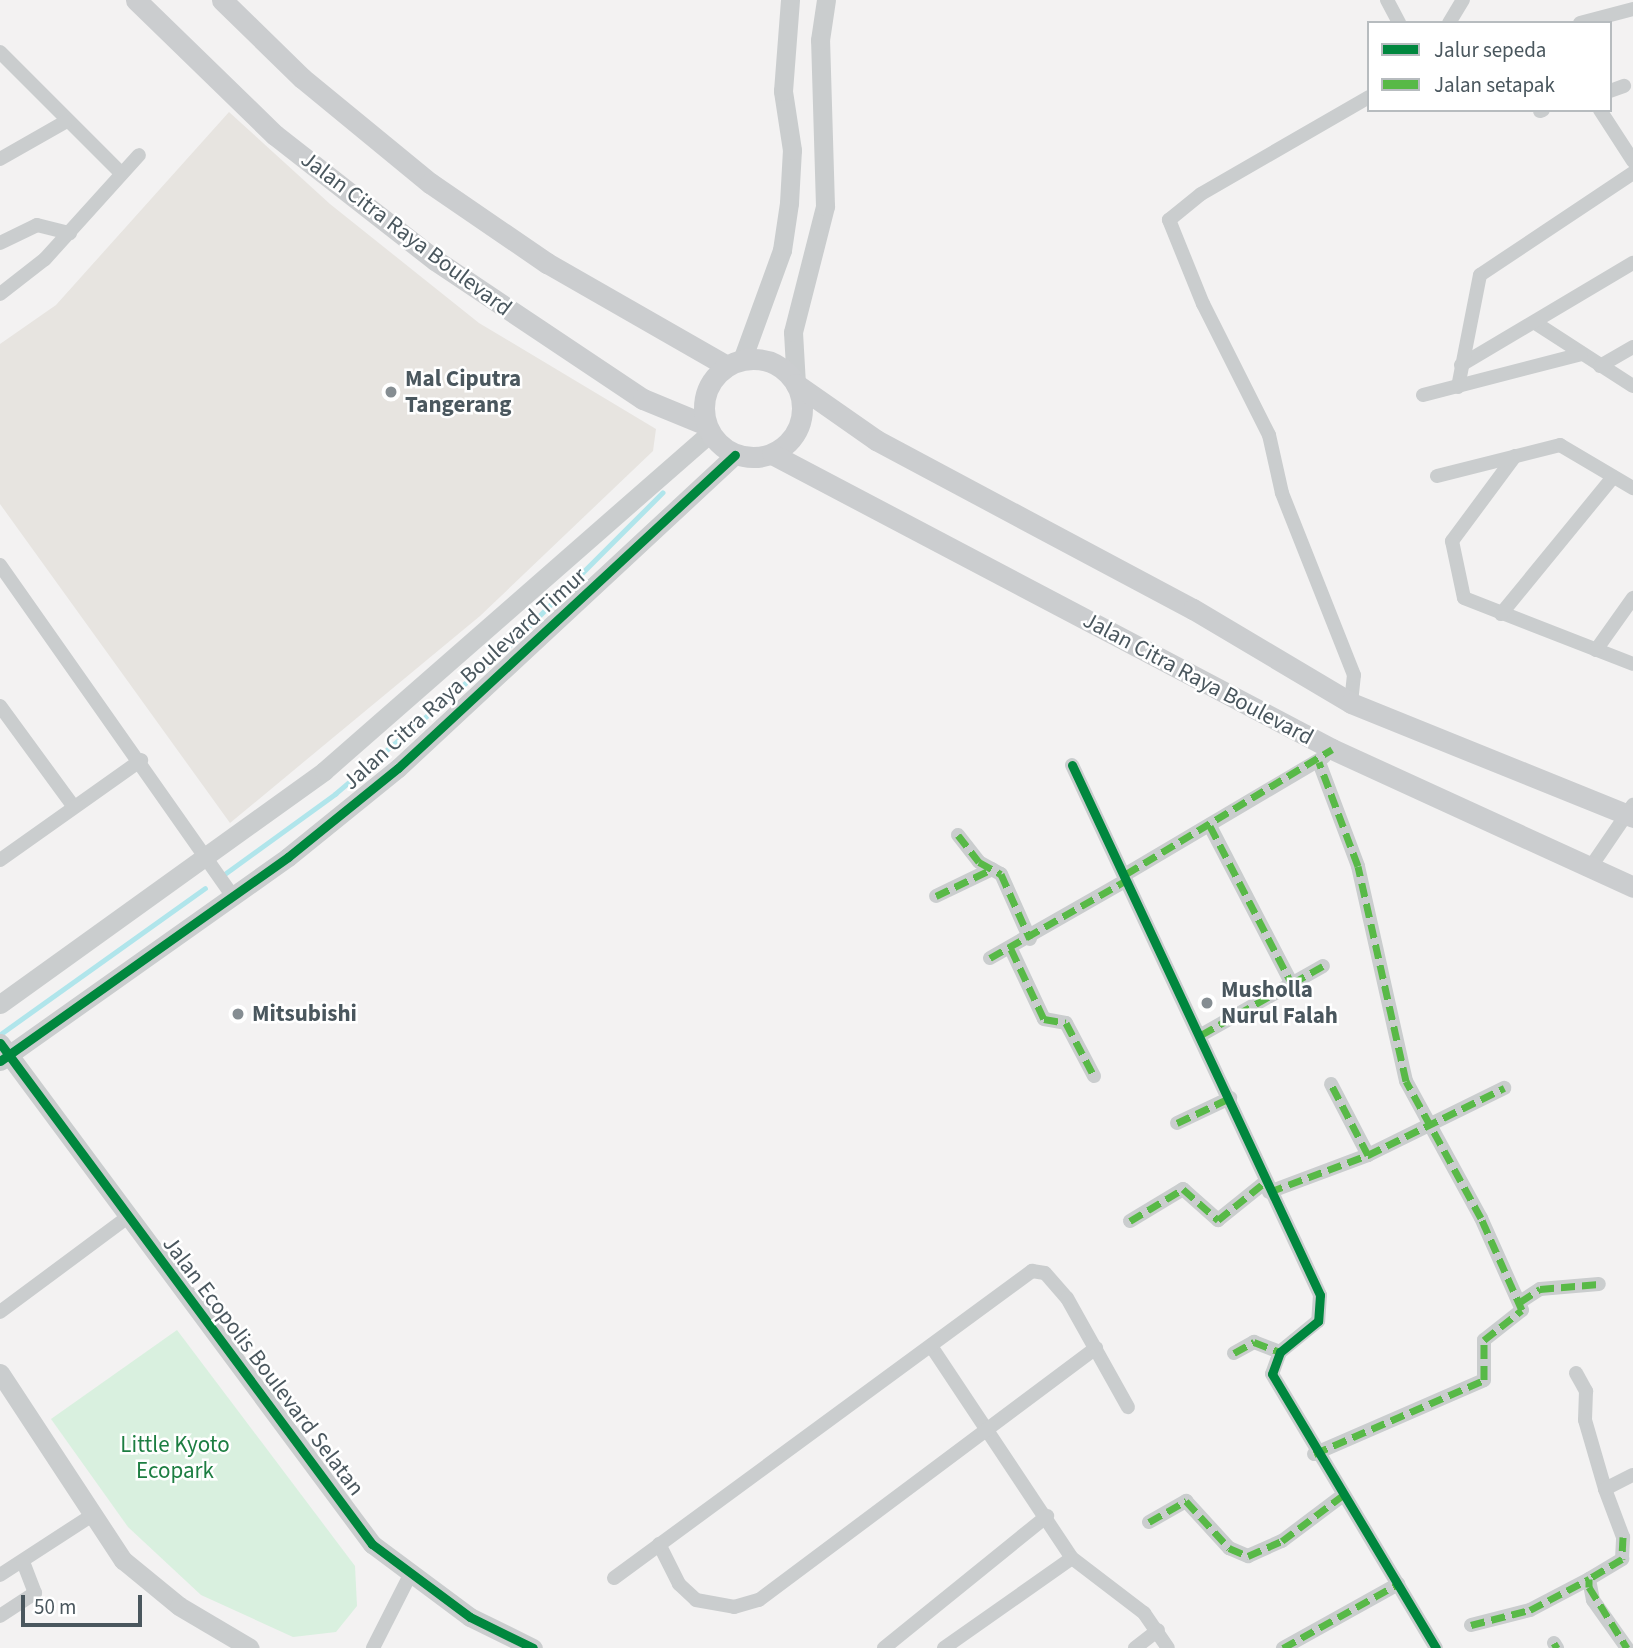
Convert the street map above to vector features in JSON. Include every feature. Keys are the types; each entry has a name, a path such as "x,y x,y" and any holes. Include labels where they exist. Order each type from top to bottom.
{"main road":[{"name":"Jalan Citra Raya Boulevard","path":"136,0 275,135 435,260 643,399 708,429"},
{"path":"222,0 302,78 430,183 548,263 734,363 773,363 796,384 876,440 1193,609 1351,703 1631,812"},
{"path":"734,363 708,386 708,429 735,455 772,454 799,424 796,384"},
{"name":"Jalan Citra Raya Boulevard","path":"772,454 1325,756 1592,866 1633,887"}],"street":[{"path":"734,363 782,250 789,203 792,150 783,91 790,0"},
{"path":"796,384 793,332 825,206 820,40 826,0"},
{"path":"1387,0 1398,21"},
{"path":"1450,21 1463,0"},
{"path":"1588,21 1633,9"},
{"path":"2,58 65,122 120,172"},
{"path":"1351,703 1354,675 1282,494 1269,435 1203,304 1170,220 1201,194 1367,98"},
{"path":"1601,112 1633,161"},
{"path":"0,159 65,122"},
{"path":"0,294 70,233 120,172 139,155"},
{"path":"1458,387 1480,275 1633,173"},
{"path":"0,243 37,225 70,233"},
{"path":"1461,365 1537,324 1633,263"},
{"path":"1537,324 1633,386"},
{"path":"1600,366 1633,347"},
{"path":"1423,395 1581,354"},
{"name":"Jalan Citra Raya Boulevard Timur","path":"0,1004 211,865 446,670 708,429"},
{"path":"1437,476 1560,445 1633,488"},
{"name":"Jalan Citra Raya Boulevard Timur","path":"3,1052 231,893 398,768 735,455"},
{"path":"1515,456 1452,541 1468,603 1633,664"},
{"path":"1501,614 1613,477"},
{"path":"0,565 141,760 231,893"},
{"path":"1596,650 1633,598"},
{"path":"0,706 74,807"},
{"path":"990,958 1030,939 1325,756 1355,855 1406,1081 1520,1302 1520,1316 1485,1340 1484,1380 1314,1454"},
{"path":"0,860 141,760"},
{"path":"1072,765 1201,1035 1267,1188 1300,1244 1321,1310 1318,1321 1280,1352 1272,1374 1314,1454 1436,1648"},
{"path":"1592,866 1631,812"},
{"path":"1210,826 1291,982"},
{"path":"958,835 974,857 1001,874 1030,939"},
{"path":"936,896 992,869"},
{"path":"1011,949 1044,1019 1066,1023 1094,1076"},
{"path":"1201,1035 1323,965"},
{"name":"Jalan Ecopolis Boulevard Selatan","path":"3,1052 372,1544 409,1577 533,1648"},
{"path":"1331,1084 1368,1155"},
{"path":"1130,1221 1183,1189 1218,1220 1267,1188 1368,1155 1432,1127 1504,1088"},
{"path":"1177,1123 1230,1098"},
{"path":"0,1312 128,1217"},
{"path":"614,1578 931,1346 1039,1271 1067,1298 1128,1407"},
{"path":"1520,1302 1540,1289 1600,1284"},
{"path":"1234,1353 1254,1342 1280,1352"},
{"path":"931,1346 990,1430 1072,1558 1158,1630 1168,1648"},
{"path":"659,1544 688,1595 706,1604 747,1606 990,1430 1096,1348"},
{"path":"0,1373 123,1560 150,1587 250,1648"},
{"path":"1471,1625 1530,1610 1617,1564 1628,1550 1605,1489 1586,1420 1586,1391 1576,1373"},
{"path":"1605,1489 1633,1475"},
{"path":"1149,1522 1185,1501 1229,1548 1248,1556 1282,1541 1342,1496"},
{"path":"0,1575 94,1514"},
{"path":"884,1648 1047,1516"},
{"path":"944,1648 1072,1558"},
{"path":"0,1616 35,1593 23,1562"},
{"path":"373,1648 409,1577"},
{"path":"1589,1579 1592,1601 1627,1648"},
{"path":"1283,1648 1398,1584"},
{"path":"1135,1648 1158,1630"}],"shaded area":[{"path":"229,112 330,204 479,323 656,429 653,451 480,616 230,823 0,504 0,344 56,305"}],"green space":[{"name":"Little Kyoto Ecopark","path":"177,1330 355,1566 357,1606 336,1632 293,1637 201,1595 128,1527 51,1419"}],"waterway":[{"path":"226,873 335,794 511,644 662,493"},
{"path":"2,1033 205,888"}],"marked path":[{"path":"1126,874 1332,749"},
{"path":"1314,1454 1484,1380 1484,1340 1522,1310 1481,1218 1406,1081 1358,866 1319,762"},
{"path":"1210,826 1291,982"},
{"path":"958,835 979,862 1001,874 1030,939"},
{"path":"936,896 992,869"},
{"path":"990,958 1125,881"},
{"path":"1011,949 1044,1019 1066,1023 1094,1076"},
{"path":"1201,1035 1323,966"},
{"path":"1269,1192 1368,1155 1331,1084"},
{"path":"1368,1155 1504,1088"},
{"path":"1177,1123 1230,1098"},
{"path":"1130,1221 1183,1189 1218,1220 1264,1183"},
{"path":"1520,1302 1540,1289 1599,1284"},
{"path":"1234,1353 1254,1342 1280,1352"},
{"path":"1149,1522 1186,1501 1229,1548 1248,1556 1282,1541 1342,1496"},
{"path":"1623,1537 1622,1559 1589,1579 1589,1587 1627,1648"},
{"path":"1471,1625 1530,1610 1589,1579"},
{"path":"1283,1648 1398,1584"},
{"path":"1554,1643 1557,1648"}],"cycle path":[{"path":"0,1061 288,857 398,768 735,455"},
{"path":"1072,765 1320,1295 1318,1321 1280,1352 1272,1374 1436,1648"},
{"path":"0,1043 372,1544 470,1617 533,1648"}],"place":[{"name":"Mal Ciputra Tangerang","path":"391,392"},
{"name":"Musholla Nurul Falah","path":"1207,1003"},
{"name":"Mitsubishi","path":"238,1014"}]}
